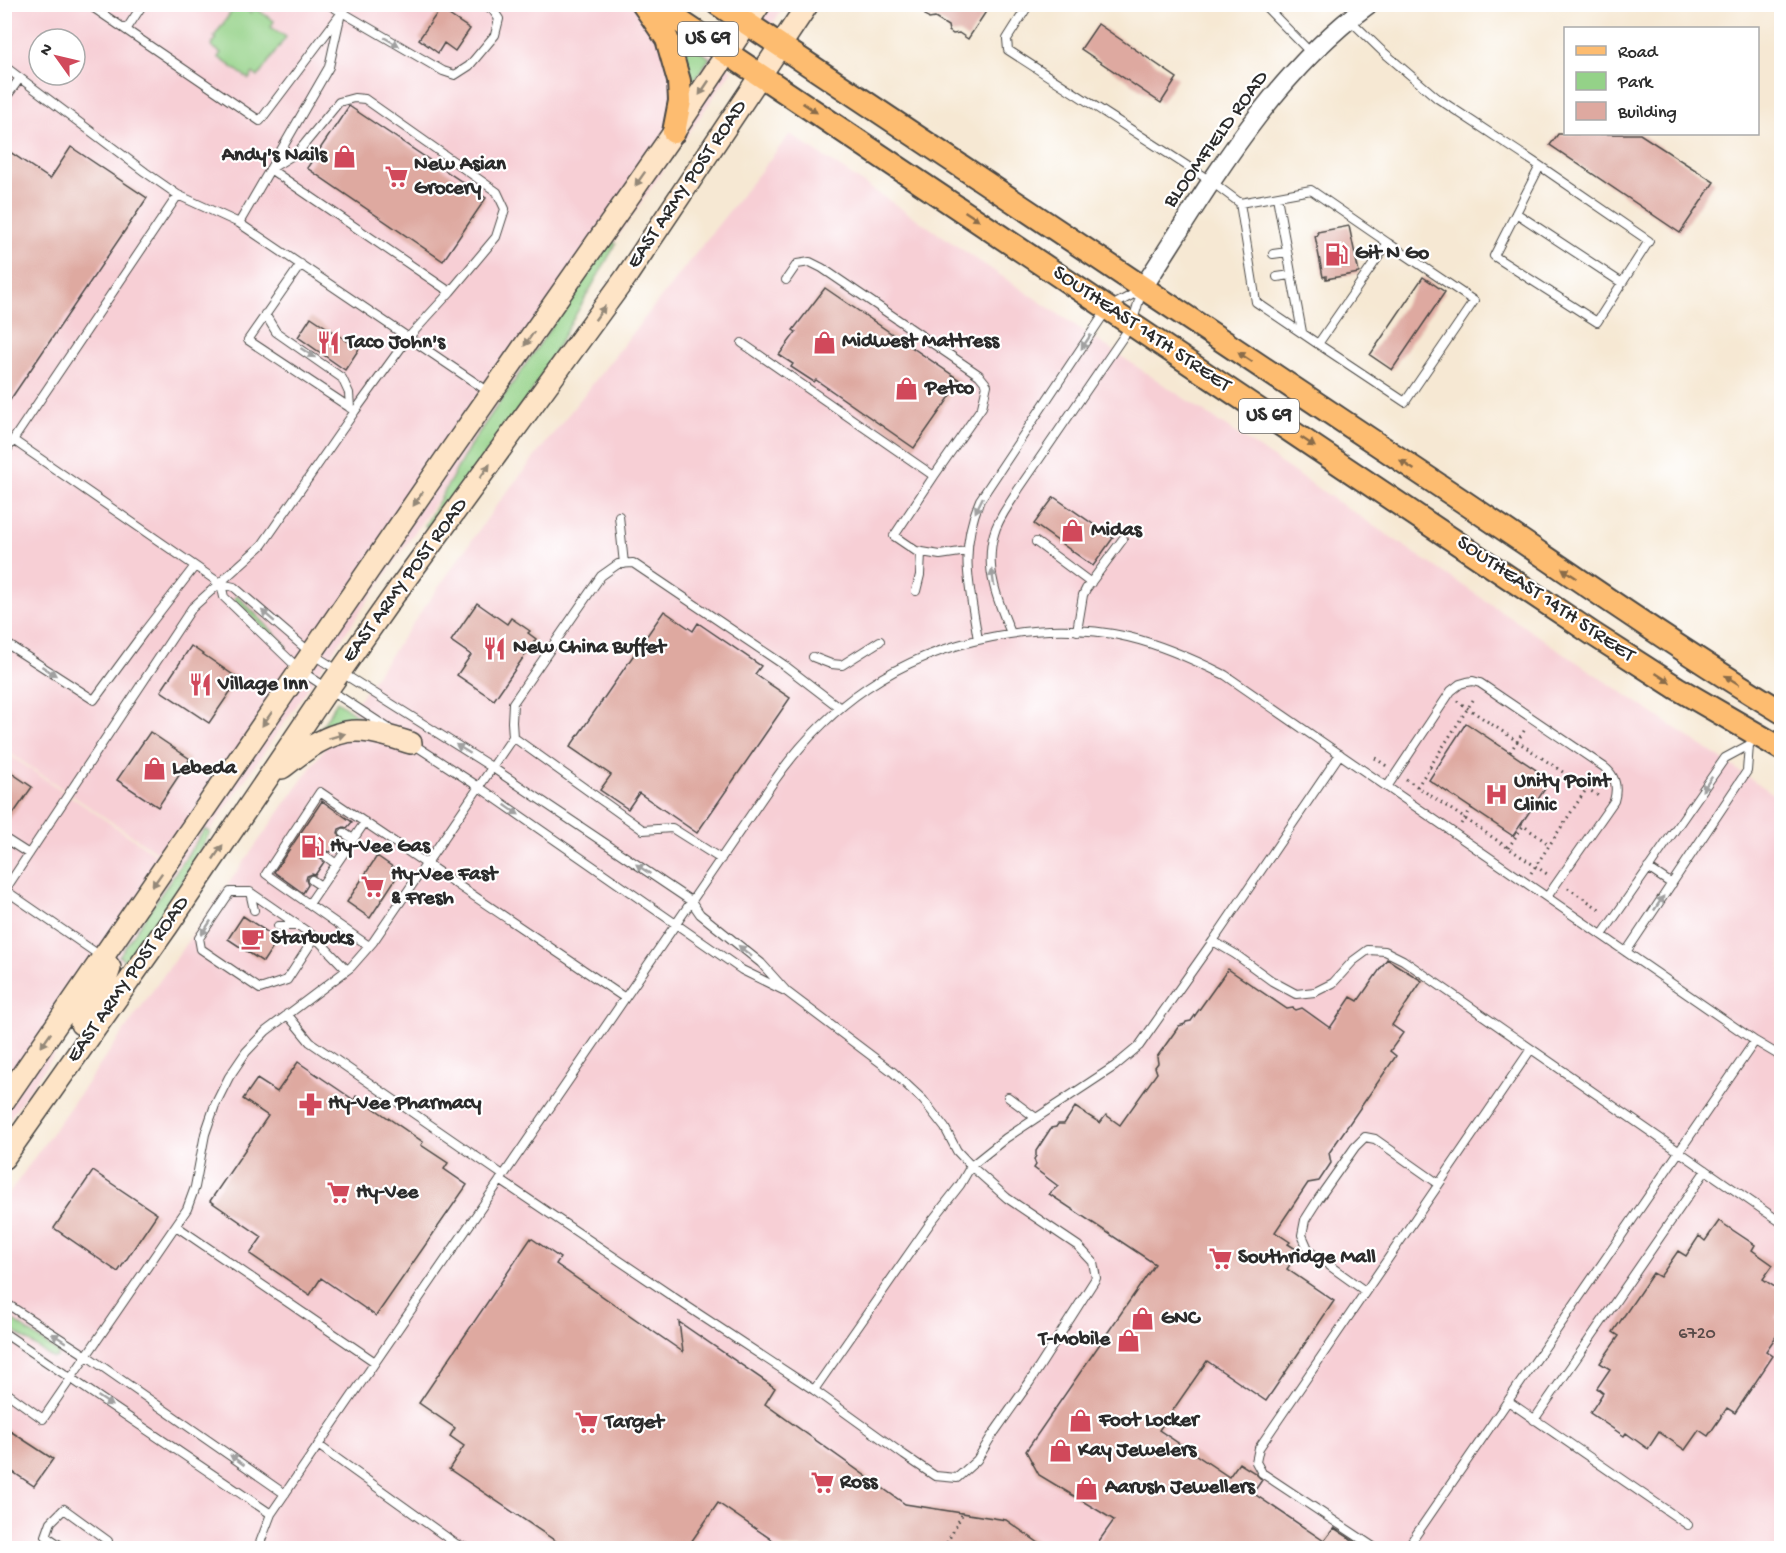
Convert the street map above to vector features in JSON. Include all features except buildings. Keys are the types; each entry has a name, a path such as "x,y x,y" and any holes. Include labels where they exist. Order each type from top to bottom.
{"main road":[{"path":"643,4 667,39 679,81 680,101 674,132"},
{"name":"SOUTHEAST 14TH STREET","path":"654,4 1753,740 1782,749"},
{"name":"SOUTHEAST 14TH STREET","path":"718,4 1649,627 1782,712"},
{"name":"EAST ARMY POST ROAD","path":"4,1101 491,393 674,132 760,4"},
{"name":"EAST ARMY POST ROAD","path":"4,1158 167,927 392,598 626,277 808,4"},
{"path":"269,777 312,746 338,733 360,731 411,743"},
{"path":"24,1129 43,1077 100,997 110,968 103,958"}],"street":[{"name":"BLOOMFIELD ROAD","path":"1142,289 1260,112 1302,64 1369,4"}],"lane":[{"path":"88,4 260,121 347,4"},
{"path":"101,13 107,4"},
{"path":"126,30 143,4"},
{"path":"328,4 443,71 454,75 469,66 495,35 499,19 493,10 484,4"},
{"path":"1029,4 1007,39 1008,50 1212,182 1240,203 1257,281 1256,302 1405,402 1474,301 1311,190 1240,203"},
{"path":"1263,4 1312,55"},
{"path":"239,223 329,67 341,13"},
{"path":"1350,20 1437,98 1540,166 1649,241 1597,322 1494,256 1540,166"},
{"path":"4,66 178,195 239,223 491,393"},
{"path":"4,100 20,78"},
{"path":"103,958 5,889 192,608 262,545 352,409 408,339 496,237 505,209 497,192 365,99 354,98 339,102 298,152 270,169"},
{"path":"270,169 450,292"},
{"path":"4,455 178,195"},
{"path":"1277,197 1302,332"},
{"path":"1516,213 1622,283"},
{"path":"1318,344 1388,243"},
{"path":"1273,254 1287,252"},
{"path":"786,280 798,264 810,262 822,268 979,375 987,386 982,407 894,536 916,551 940,555 967,551"},
{"path":"301,264 248,340 352,409"},
{"path":"1277,277 1291,274"},
{"path":"978,640 966,566 973,517 980,500 1108,308 1142,289"},
{"path":"1011,633 993,584 991,571 993,535 1018,490 1132,324 1142,289"},
{"path":"265,314 276,332 342,378 349,393 352,409"},
{"path":"742,343 934,476"},
{"path":"13,440 221,584 234,587 328,689 479,787 742,970 787,992 886,1066 923,1100 945,1128 957,1152 970,1166 1007,1198 1078,1246 1093,1263 1096,1278 1029,1383 976,1460 957,1478 935,1476 814,1390 688,1307 310,1042 287,1014"},
{"path":"619,516 624,564"},
{"path":"1077,631 1083,595 1123,539"},
{"path":"1036,542 1091,583"},
{"path":"916,591 920,575 921,552"},
{"path":"4,1391 43,1419 187,1209 195,1187 205,1134 214,1105 229,1077 246,1052 266,1031 347,970 369,946 513,737 513,703 601,576 618,564 633,563 784,665 840,708"},
{"path":"4,642 94,700 195,566"},
{"path":"221,584 224,597 306,663 340,672 493,768 691,901 700,914 761,963 787,992"},
{"path":"258,1548 271,1514 783,768 805,741 857,694 887,675 952,646 1011,633 1077,631 1126,637 1161,646 1193,659 1225,675 1755,1041 1782,1057"},
{"path":"813,657 831,664 842,665 880,641"},
{"path":"1387,787 1446,697 1460,684 1473,681 1489,689 1609,771 1615,781 1614,801 1547,897"},
{"path":"513,737 643,830 672,828 721,859"},
{"path":"1602,936 1725,758 1753,740"},
{"path":"1626,952 1747,771 1753,740"},
{"path":"814,1390 931,1222 960,1185 970,1166 1006,1138 1115,1066 1139,1046 1340,754"},
{"path":"369,946 266,874 295,836 320,792 624,998"},
{"path":"309,904 365,822"},
{"path":"344,833 353,839"},
{"path":"4,838 29,854"},
{"path":"327,857 336,864"},
{"path":"1648,868 1672,884"},
{"path":"312,880 321,886"},
{"path":"315,937 286,980 260,989 201,949 199,938 230,892 250,892 315,937 347,970"},
{"path":"250,892 254,910"},
{"path":"278,926 300,926"},
{"path":"1213,941 1272,981 1296,994 1316,992 1333,983 1353,961 1368,950 1385,951 1403,960 1782,1223"},
{"path":"1407,1548 1755,1041"},
{"path":"1375,1548 1262,1473 1256,1462 1258,1448 1531,1049"},
{"path":"1008,1097 1036,1118"},
{"path":"1365,1291 1309,1251 1302,1235 1305,1220 1354,1147 1365,1137 1375,1139 1439,1184"},
{"path":"1534,1420 1706,1170"},
{"path":"176,1226 375,1362"},
{"path":"4,1302 87,1356 285,1494"},
{"path":"4,1333 271,1514"},
{"path":"1508,1401 1688,1525"},
{"path":"318,1445 456,1544 467,1548"},
{"path":"64,1548 46,1536 51,1522 64,1509 108,1540 108,1548"}],"path":[{"path":"1412,793 1475,697"},
{"path":"1457,701 1600,797"},
{"path":"1510,752 1526,728"},
{"path":"1375,758 1601,910"},
{"path":"1430,767 1435,770"},
{"path":"1530,874 1595,776"},
{"path":"1461,826 1472,808"},
{"path":"1508,848 1522,825 1550,844"},
{"path":"944,1548 963,1513"}],"shaded area":[{"path":"4,5 639,5 732,70 183,870 5,750"},
{"path":"715,5 785,5 764,37"},
{"name":"Southridge Mall","path":"790,134 1781,799 1781,1548 5,1548 5,1199 496,506"},
{"path":"5,752 182,872 5,1125"}],"green space":[{"path":"236,5 242,8 244,5 251,13 255,8 274,21 271,27 286,37 258,77 253,73 249,79 218,57 221,53 211,46 216,39 214,37"},
{"path":"680,38 710,58 689,87"},
{"path":"611,240 616,244 529,396 430,528 425,526 471,444"},
{"path":"237,595 287,646 284,649 234,599"},
{"path":"337,701 371,725 318,733"},
{"path":"205,829 210,832 167,910 129,963 119,956"},
{"path":"5,1315 56,1351 57,1357 52,1358 5,1325"}],"place":[{"name":"Andy's Nails","path":"345,156"},
{"name":"New Asian Grocery","path":"396,177"},
{"name":"Git N Go","path":"1337,254"},
{"name":"Midwest Mattress","path":"824,342"},
{"name":"Taco John's","path":"328,343"},
{"name":"Petco","path":"907,389"},
{"name":"Midas","path":"1073,531"},
{"name":"New China Buffet","path":"495,648"},
{"name":"Village Inn","path":"200,685"},
{"name":"Lebeda","path":"154,769"},
{"name":"Unity Point Clinic","path":"1496,794"},
{"name":"Hy-Vee Gas","path":"312,847"},
{"name":"Hy-Vee Fast & Fresh","path":"373,887"},
{"name":"Starbucks","path":"253,939"},
{"name":"Hy-Vee Pharmacy","path":"310,1104"},
{"name":"Hy-Vee","path":"338,1193"},
{"name":"Southridge Mall","path":"1220,1258"},
{"name":"GNC","path":"1143,1319"},
{"name":"T-Mobile","path":"1128,1340"},
{"name":"Foot Locker","path":"1081,1421"},
{"name":"Target","path":"587,1423"},
{"name":"Kay Jewelers","path":"1060,1451"},
{"name":"Ross","path":"822,1483"},
{"name":"Aarush Jewellers","path":"1087,1488"}]}
